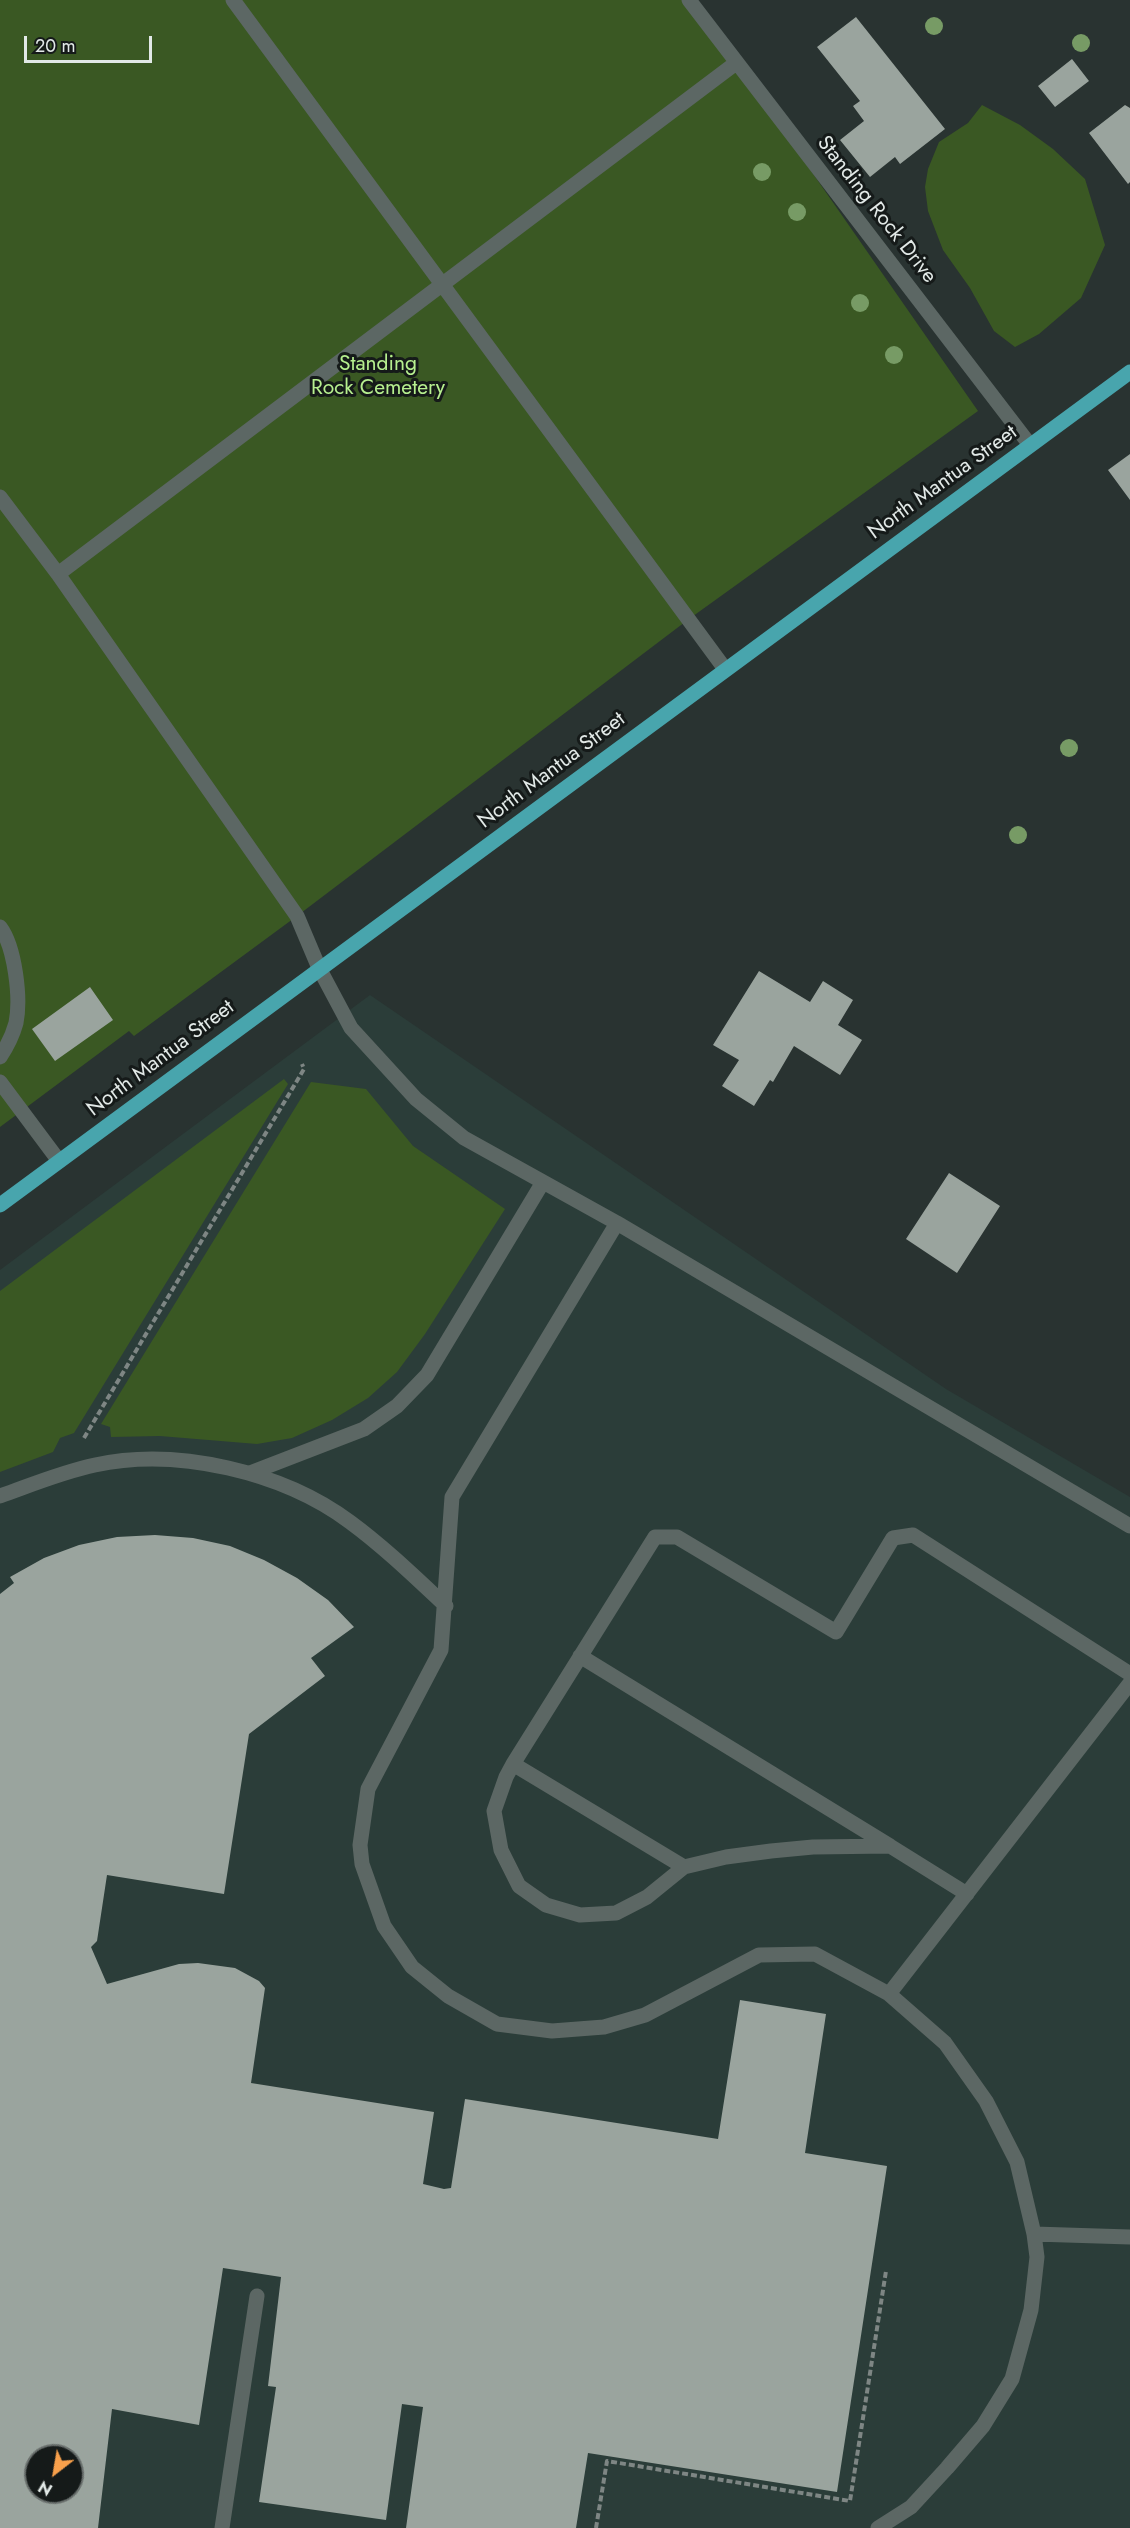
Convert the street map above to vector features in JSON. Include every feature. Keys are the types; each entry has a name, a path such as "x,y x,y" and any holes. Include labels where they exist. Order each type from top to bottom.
{"main road":[{"name":"North Mantua Street","path":"0,1205 1130,372"}],"street":[{"path":"233,0 725,669"},
{"name":"Standing Rock Drive","path":"688,0 1030,445"},
{"path":"58,574 736,63"},
{"path":"0,497 58,574 297,916 319,968 351,1028 416,1099 464,1138 617,1223 1130,1526"},
{"path":"0,927 6,934 16,977 16,1023 0,1057"},
{"path":"0,1082 59,1161"},
{"path":"250,1473 364,1429 397,1406 427,1375 543,1182"},
{"path":"617,1223 452,1497 446,1606 441,1650 368,1789 360,1845 362,1864 384,1926 412,1967 448,1996 497,2024 552,2031 604,2027 645,2015 759,1955 815,1954 889,1994 945,2043 986,2101 1017,2162 1037,2256 1031,2310 1012,2379 983,2426 911,2507 878,2528"},
{"path":"0,1496 62,1474 97,1465 149,1458 205,1464 250,1473 302,1494 349,1521 446,1606"},
{"path":"890,1846 782,1850 726,1857 684,1867 647,1897 616,1913 580,1915 546,1905 519,1886 501,1850 494,1811 513,1764 655,1537 677,1537 836,1632 893,1538 913,1535 1130,1674"},
{"path":"580,1656 967,1894"},
{"path":"889,1994 1130,1683"},
{"path":"513,1764 684,1867"},
{"path":"1034,2234 1130,2237"},
{"path":"222,2528 257,2296"}],"path":[{"path":"62,1474 303,1069 302,1064"},
{"path":"596,2528 607,2461 850,2501 886,2271"}],"shaded area":[{"path":"370,995 946,1389 1130,1497 1130,2528 0,2528 0,1270"}],"green space":[{"name":"Standing Rock Cemetery","path":"0,0 689,0 736,63 978,411 689,619 297,916 134,1036 129,1031 0,1127"},
{"path":"982,105 1020,125 1053,149 1085,179 1105,245 1081,298 1039,334 1015,347 994,331 970,288 943,250 928,211 925,187 928,169 939,142 968,123"},
{"path":"284,1079 288,1084 74,1433 60,1438 53,1452 0,1472 0,1291"},
{"path":"311,1082 366,1089 413,1146 505,1209 425,1334 397,1372 368,1398 332,1420 292,1438 257,1444 160,1436 111,1437 110,1427 101,1424"}],"building":[{"path":"856,17 945,129 900,164 895,157 870,177 840,140 864,121 853,106 860,101 817,47"},
{"path":"1072,59 1089,81 1055,107 1038,86"},
{"path":"1125,105 1130,108 1130,182 1128,184 1089,133"},
{"path":"1130,454 1130,500 1108,470"},
{"path":"759,971 810,1002 823,981 853,1000 838,1025 862,1040 840,1075 794,1046 773,1082 770,1080 754,1106 722,1086 739,1060 713,1045"},
{"path":"90,987 113,1020 55,1061 32,1029"},
{"path":"949,1173 1000,1206 957,1273 906,1239"},
{"path":"155,1535 193,1538 230,1546 264,1560 297,1578 328,1600 354,1627 311,1658 325,1676 249,1734 224,1894 107,1875 97,1941 91,1947 107,1984 179,1964 198,1963 235,1968 259,1981 265,1988 251,2083 434,2112 423,2184 444,2189 451,2188 465,2099 718,2139 740,2000 826,2014 805,2153 887,2166 837,2492 588,2453 576,2528 406,2528 423,2407 402,2404 386,2520 259,2502 276,2387 268,2386 281,2277 223,2268 199,2425 112,2409 98,2528 0,2528 0,1594 14,1583 10,1577 44,1558 79,1545 117,1537"}]}
